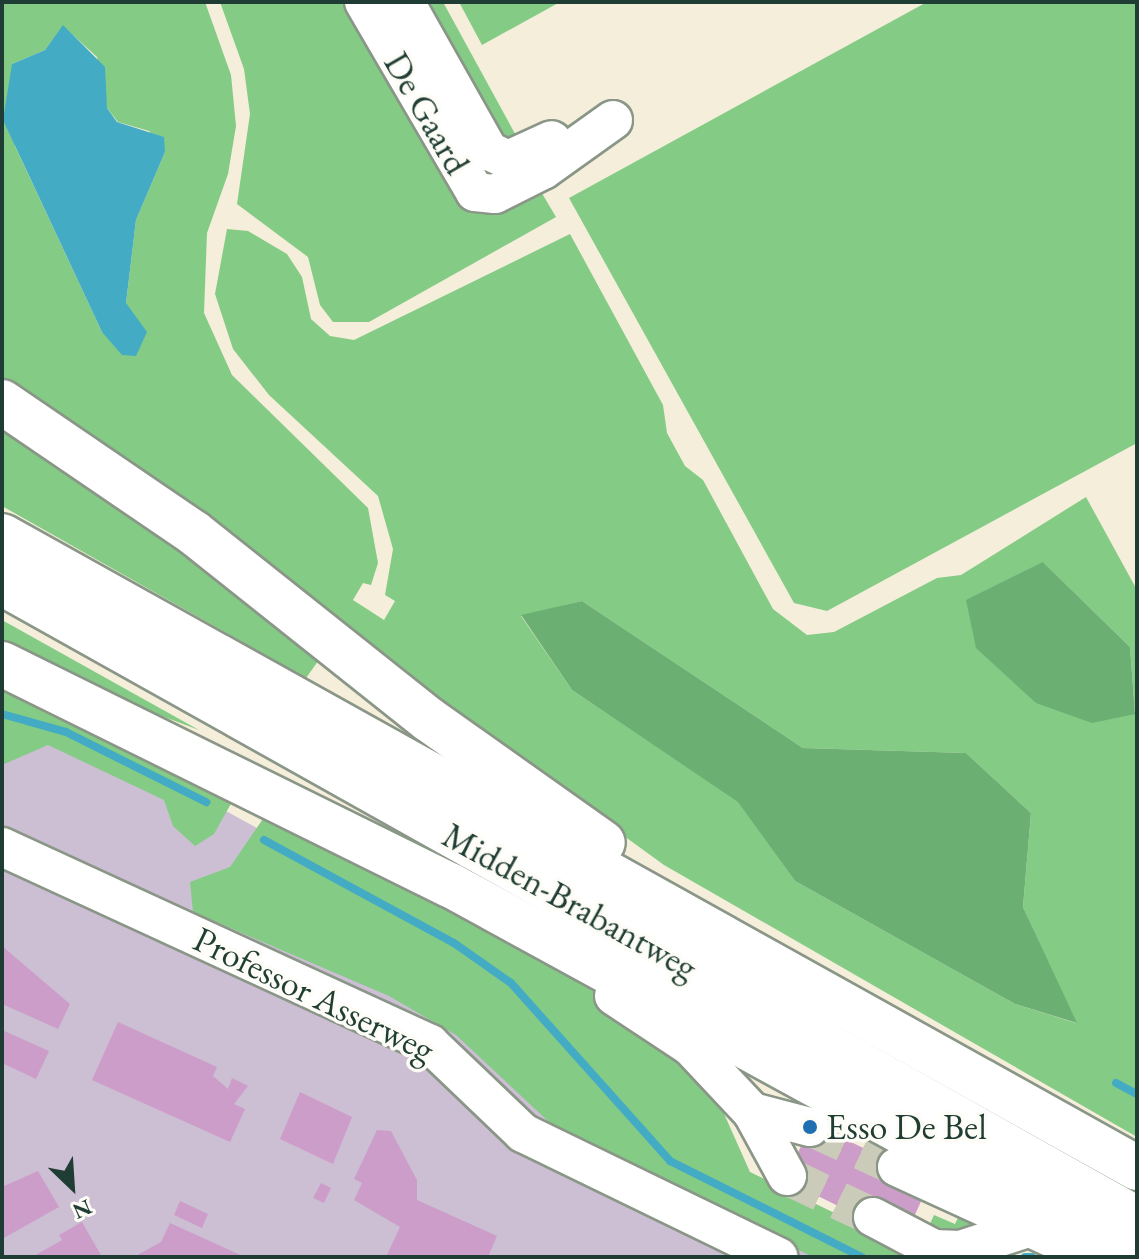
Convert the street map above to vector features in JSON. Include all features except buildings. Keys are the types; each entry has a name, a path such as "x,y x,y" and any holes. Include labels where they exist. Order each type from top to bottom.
{"highway":[{"path":"2,402 194,533 428,719 588,831 692,919"},
{"name":"Midden-Brabantweg","path":"2,536 1137,1168"},
{"name":"Midden-Brabantweg","path":"2,583 1137,1219"},
{"path":"2,664 450,885 1130,1257"}],"street":[{"name":"De Gaard","path":"364,2 464,182 495,194 537,160 508,160 489,151 405,2"},
{"name":"Professor Asserweg","path":"2,847 430,1044 523,1133 778,1257"},
{"path":"450,885 691,1047 752,1112 799,1150 752,1112"},
{"path":"897,1167 1092,1257"},
{"path":"873,1217 934,1249 960,1250 1031,1227"}],"shaded area":[{"path":"2,688 517,971 707,1165 871,1257 2,1257"}],"green space":[{"path":"2,2 205,2 231,75 236,126 228,174 207,233 204,313 232,375 368,508 378,563 371,585 363,583 353,600 384,620 395,601 385,595 393,549 378,496 269,395 233,349 215,294 227,229 248,231 287,254 302,277 311,319 330,336 354,340 570,234 663,405 667,433 685,466 703,480 773,609 807,635 834,632 937,578 961,575 1086,497 1137,590 1137,1137 664,865 2,385","holes":["63,26 97,57 107,108 118,122 149,131 165,152 136,220 126,303 130,318 102,332 15,146 12,64 45,50","1043,562 1130,647 1135,714","582,601 803,748 966,753 1031,813 1023,907 1076,1023 1015,1004 795,881 739,802 572,690 521,616"]},
{"path":"220,2 356,2 463,198 540,190 556,217 369,322 333,322 320,305 308,257 237,204 250,114 244,69"},
{"path":"415,2 443,2 519,141 497,137"},
{"path":"459,2 560,2 482,45"},
{"path":"927,2 1137,2 1137,443 827,611 794,603 569,198"},
{"path":"2,415 326,650 306,678 2,506"},
{"path":"1043,562 1130,647 1135,714 1092,723 1036,703 976,648 966,600"},
{"path":"582,601 803,748 966,753 1031,813 1023,907 1077,1023 1015,1004 795,881 738,802 572,690 521,615"},
{"path":"2,620 199,730 2,656"},
{"path":"2,675 237,793 214,834 195,846 173,826 164,800 48,745 2,765"},
{"path":"269,810 540,958 645,1024 717,1098 750,1172 925,1257 813,1257 564,1136 456,1035 389,996 193,912 190,882 230,867"},
{"path":"963,1207 990,1226 924,1237 934,1215 955,1224"}],"water":[{"path":"63,25 105,67 107,108 117,122 164,137 165,152 136,220 126,303 147,332 136,356 122,355 102,332 3,120 12,64 45,50"}],"waterway":[{"path":"2,714 66,732 206,802"},
{"path":"264,840 454,943 511,983 670,1161 862,1257"},
{"path":"1116,1083 1137,1094"},
{"path":"1025,1257 1032,1257"}],"tunnel":[{"path":"810,1127 897,1167"},
{"path":"787,1176 873,1217"}],"place":[{"name":"Esso De Bel","path":"810,1127"}]}
